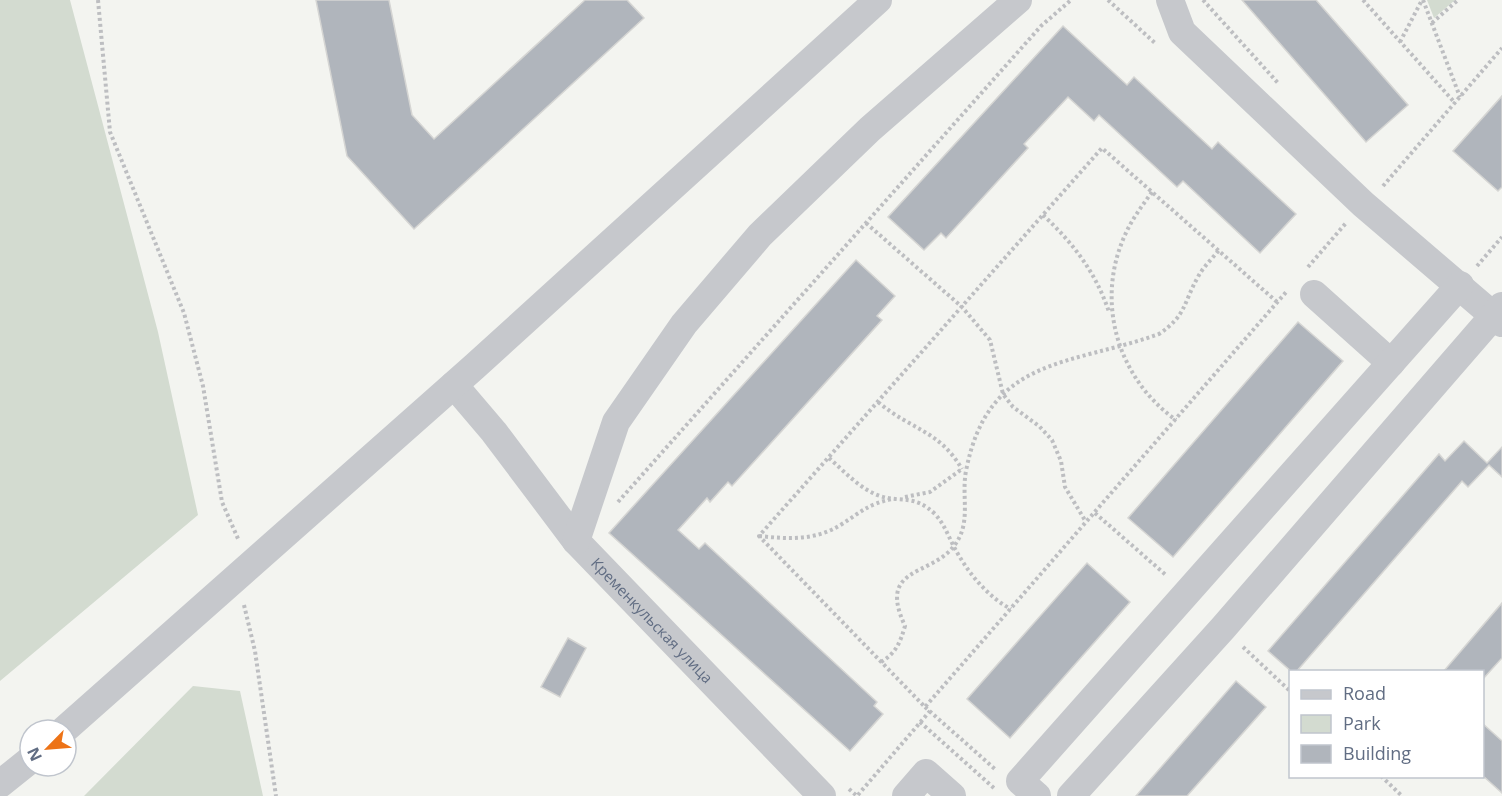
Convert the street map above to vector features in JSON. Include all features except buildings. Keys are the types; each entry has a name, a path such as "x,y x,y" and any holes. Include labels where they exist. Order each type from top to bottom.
{"street":[{"path":"78,718 454,385 878,0"},
{"path":"576,541 616,422 684,324 760,236 870,129 1018,0"},
{"path":"1071,796 1500,316 1363,204 1182,32 1170,0"},
{"path":"1302,285 1391,363"},
{"path":"1018,789 1187,593 1460,285"},
{"name":"Кременкульская улица","path":"454,385 494,432 576,541 835,792"},
{"path":"0,784 18,770"},
{"path":"906,796 926,773 952,796"}],"path":[{"path":"98,0 110,132 184,313 203,386 222,502 244,572 276,796"},
{"path":"616,504 1041,26 1071,0"},
{"path":"1363,0 1455,103"},
{"path":"1400,42 1422,0"},
{"path":"1422,0 1461,96"},
{"path":"1432,23 1458,0"},
{"path":"925,707 1277,302 1302,285 1363,204 1381,189 1502,48"},
{"path":"759,536 1102,148 1277,302"},
{"path":"1112,319 1110,289 1116,258 1133,218 1152,192"},
{"path":"1043,215 1087,262 1103,294 1119,346 1138,383 1159,408 1176,420"},
{"path":"866,223 962,307 990,340 1003,394 1013,407 1039,426 1052,441 1061,460 1065,487 1086,522"},
{"path":"1460,285 1502,237"},
{"path":"881,662 893,655 901,642 905,626 899,613 897,597 903,582 912,571 936,561 954,547 965,524 965,475 972,446 983,420 1003,394 1019,380 1044,366 1159,334 1175,323 1186,306 1199,274 1219,250"},
{"path":"878,402 897,418 938,439 951,451 965,475"},
{"path":"829,458 867,490 883,497 899,497 917,501 933,512 945,525 954,547 984,589 1011,609"},
{"path":"759,536 786,539 824,534 873,503 930,492 962,469"},
{"path":"1095,513 1187,593"},
{"path":"759,536 925,707 1018,789"},
{"path":"1223,628 1289,691"},
{"path":"835,792 857,796 930,711"},
{"path":"920,723 1018,789"},
{"path":"1382,778 1401,796"}],"green space":[{"path":"0,0 70,0 158,332 198,515 0,681"},
{"path":"1427,0 1455,0 1434,18"},
{"path":"193,686 240,691 263,796 84,796"}]}
